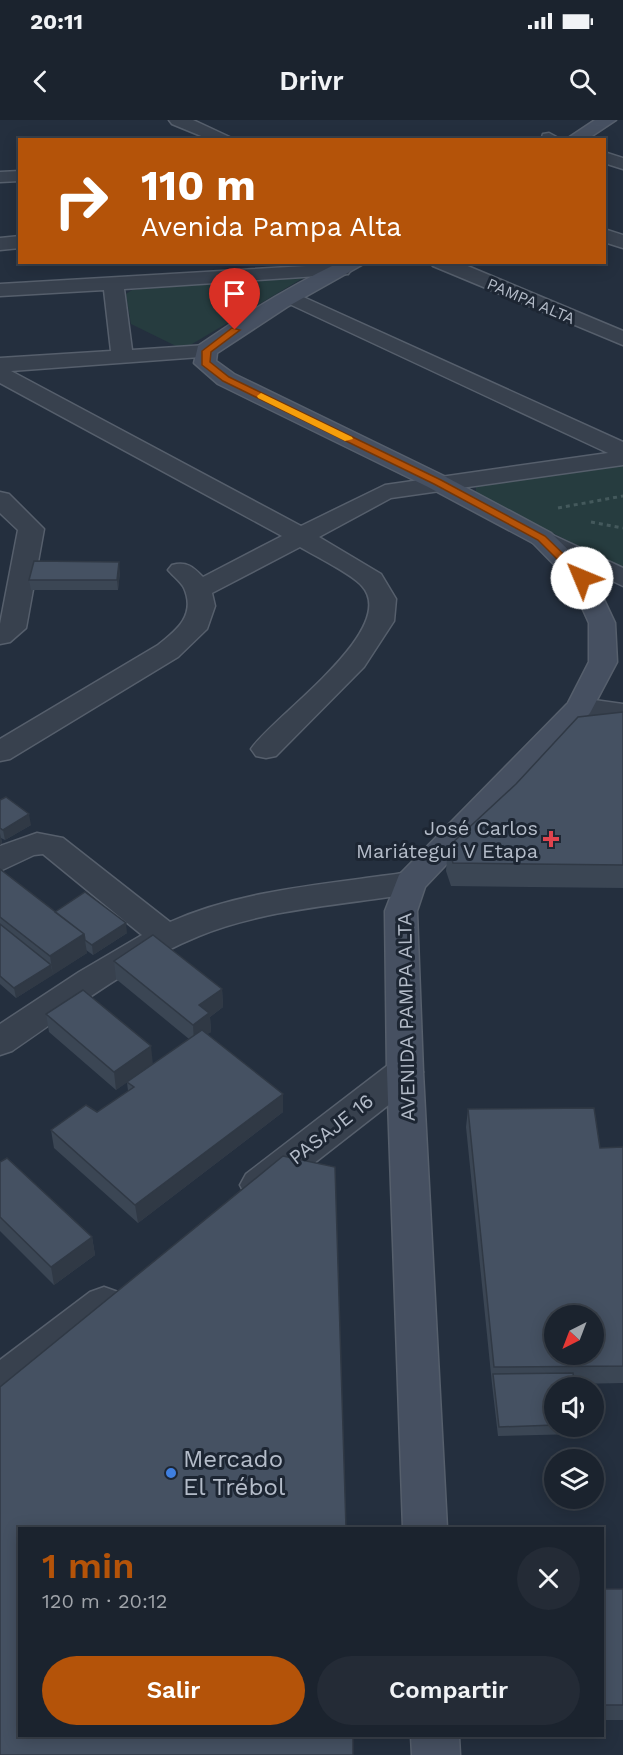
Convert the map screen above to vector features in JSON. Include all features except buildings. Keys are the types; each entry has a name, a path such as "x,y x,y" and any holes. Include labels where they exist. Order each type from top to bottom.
{"street":[{"path":"178,120 223,138"},
{"path":"552,138 580,120"},
{"path":"576,138 607,120"},
{"path":"606,158 623,164"},
{"path":"0,177 18,176"},
{"path":"606,236 623,242"},
{"path":"0,244 18,242"},
{"name":"PAMPA ALTA","path":"445,264 623,339"},
{"path":"0,290 113,284 348,265"},
{"path":"0,365 206,351 290,297 348,265"},
{"path":"113,284 122,356"},
{"path":"290,297 623,451"},
{"name":"AVENIDA PAMPA ALTA","path":"206,351 205,363 226,379 437,482 542,538 582,578 602,623 603,662 580,707 410,883 401,911 405,1072 425,1527"},
{"path":"0,374 300,536 357,568 372,580 383,599 381,621 354,661 266,749"},
{"path":"0,752 168,651 194,629 202,606 190,580 300,536 386,492 437,482 623,458"},
{"path":"0,499 31,529 13,628 0,636"},
{"path":"542,538 623,578"},
{"path":"580,707 623,713"},
{"path":"0,860 27,844 40,842 52,845 167,938"},
{"path":"0,1042 120,962 188,928 253,908 410,883"},
{"name":"PASAJE 16","path":"234,1204 405,1072"},
{"path":"0,1384 131,1283"},
{"path":"435,1737 436,1755"}],"path":[{"path":"548,510 623,496"}],"green space":[{"path":"303,278 187,347 176,346 131,324 126,294 132,290"},
{"path":"623,465 623,569 476,494 476,485"}],"slow traffic":[{"path":"261,396 348,439"}],"place":[{"name":"José Carlos Mariátegui V Etapa","path":"551,839"},
{"name":"Mercado El Trébol","path":"171,1473"}],"route":[{"path":"235,330 206,351 205,363 226,379 437,482 542,538 582,578"}]}
